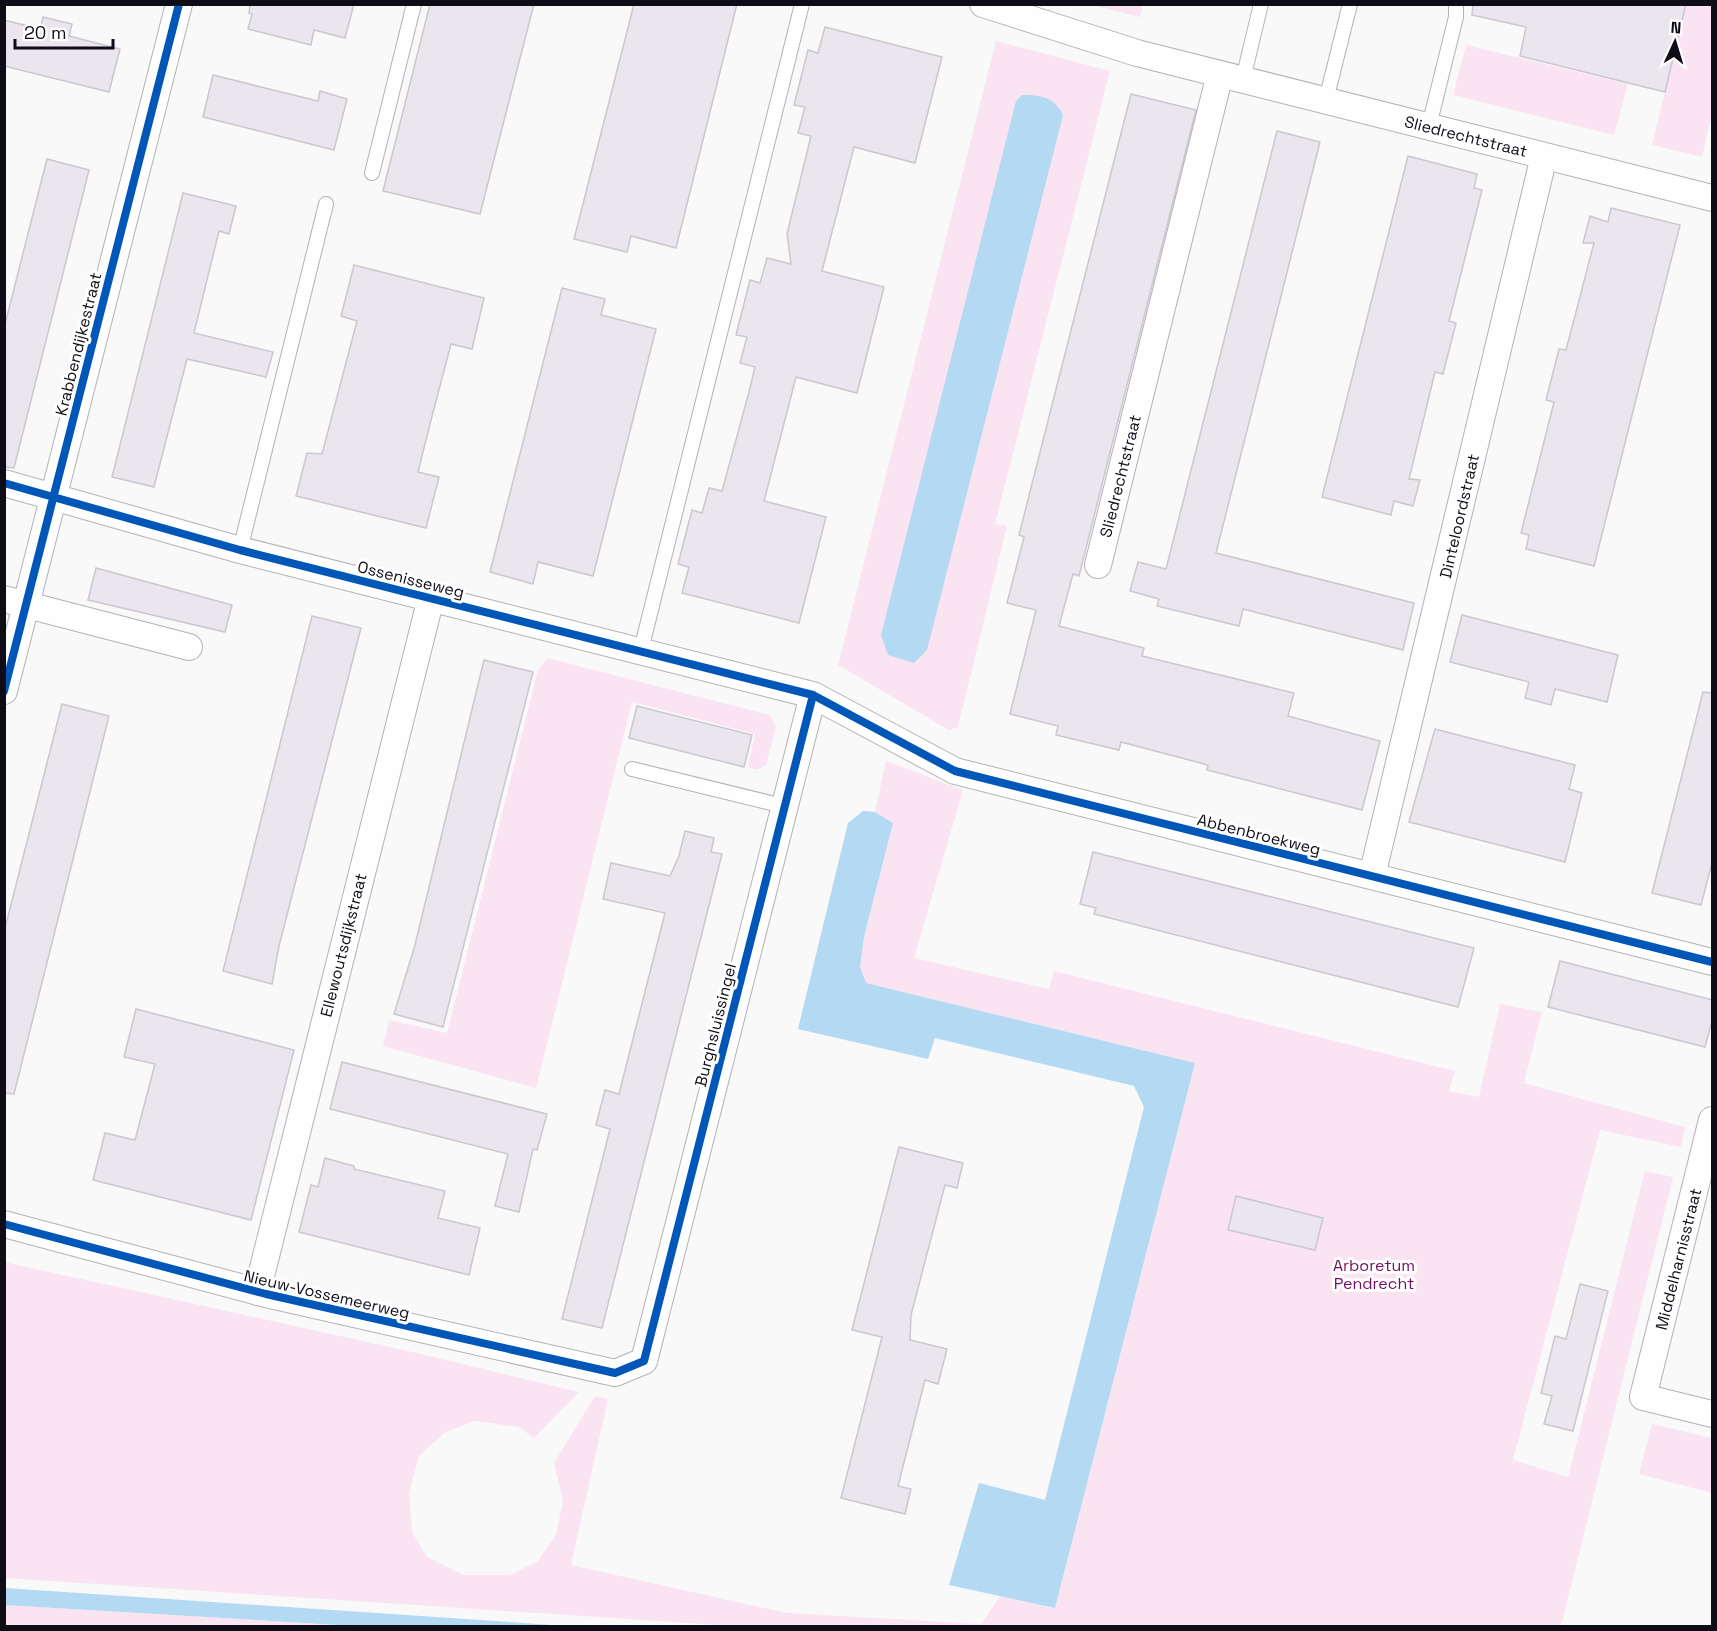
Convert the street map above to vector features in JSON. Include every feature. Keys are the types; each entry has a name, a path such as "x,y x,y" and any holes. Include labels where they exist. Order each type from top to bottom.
{"street":[{"name":"Krabbendijkestraat","path":"4,691 16,602 53,495 178,4"},
{"name":"Sliedrechtstraat","path":"983,4 1137,52 1713,198"},
{"name":"Sliedrechtstraat","path":"1098,565 1232,76"},
{"name":"Dinteloordstraat","path":"1372,876 1544,156"},
{"name":"Ossenisseweg","path":"4,483 53,495 240,550 813,695"},
{"name":"Ellewoutsdijkstraat","path":"257,1292 431,598"},
{"path":"16,602 189,647"},
{"name":"Abbenbroekweg","path":"813,695 954,771 1713,963"},
{"name":"Burghsluissingel","path":"644,1361 813,695"},
{"name":"Middelharnisstraat","path":"1713,1120 1643,1397 1713,1414"},
{"name":"Nieuw-Vossemeerweg","path":"4,1224 257,1292 615,1373 644,1361"}],"lane":[{"path":"372,173 414,4"},
{"path":"641,650 802,4"},
{"path":"1232,76 1261,4"},
{"path":"1326,100 1350,4"},
{"path":"1429,126 1456,17 1456,4"},
{"path":"240,550 326,204"},
{"path":"632,769 783,806"}],"green space":[{"path":"1091,5 1143,5 1140,17"},
{"path":"1686,5 1712,5 1712,113 1702,157 1652,145"},
{"path":"996,41 1110,71 995,524 1007,526 958,727 949,730 838,665"},
{"path":"1466,45 1628,84 1614,135 1453,95"},
{"path":"547,658 770,715 776,727 766,765 757,770 748,767 755,734 632,702 536,1088 383,1046 389,1020 447,1033 538,670"},
{"name":"Arboretum Pendrecht","path":"886,761 963,790 914,958 1049,989 1054,971 1455,1071 1449,1091 1479,1097 1500,1004 1542,1012 1524,1083 1685,1127 1681,1147 1600,1130 1513,1460 1568,1477 1645,1171 1673,1177 1561,1626 734,1626 5,1578 4,1262 417,1353 579,1392 534,1438 519,1427 474,1421 444,1433 419,1456 409,1493 412,1532 427,1557 463,1575 511,1575 538,1561 556,1535 563,1501 554,1463 595,1396 608,1399 571,1565 787,1613 981,1624 1000,1596 1055,1608 1195,1063 866,983 860,967 864,937 893,823 875,812"},
{"path":"1652,1424 1712,1438 1712,1493 1639,1474"},
{"path":"5,1605 355,1626 5,1626"}],"water":[{"path":"1022,95 1046,98 1056,104 1063,115 927,650 914,663 888,655 881,635 1016,101"},
{"path":"863,811 875,812 893,823 864,937 860,967 866,983 1195,1063 1055,1608 949,1585 979,1483 1045,1500 1144,1107 1134,1086 935,1038 928,1059 798,1029 848,823"},
{"path":"4,1588 568,1626 355,1626 5,1605"}],"building":[{"path":"250,4 354,4 345,38 314,30 311,45 248,29 252,14 249,13"},
{"path":"430,4 534,4 480,214 383,191"},
{"path":"634,4 737,4 676,248 631,236 627,252 574,239"},
{"path":"1473,4 1686,4 1665,92 1520,56 1526,27 1472,15"},
{"path":"43,17 72,24 69,36 120,49 109,92 4,66 4,20 40,29"},
{"path":"825,27 942,57 915,163 854,147 822,271 884,287 857,393 796,377 764,501 826,517 799,623 682,593 689,567 678,564 692,510 702,513 709,488 722,491 749,392 755,367 740,363 747,337 736,335 750,280 760,283 767,258 791,264 787,234 811,136 798,133 805,107 794,105 808,50 818,53"},
{"path":"213,75 318,101 320,91 347,99 334,150 203,117"},
{"path":"1131,94 1196,110 1079,576 1073,574 1059,626 1144,648 1142,656 1294,693 1288,716 1380,741 1362,810 1207,770 1208,765 1121,742 1119,750 1056,735 1058,726 1010,714 1036,610 1007,603 1024,537 1019,535"},
{"path":"1277,131 1320,142 1216,553 1414,603 1403,650 1243,609 1239,626 1157,606 1159,599 1130,591 1138,562 1166,569"},
{"path":"1408,156 1477,174 1474,188 1482,190 1449,321 1456,323 1443,374 1435,372 1409,479 1420,480 1413,506 1394,501 1391,515 1322,497"},
{"path":"47,159 89,170 14,468 4,467 4,328"},
{"path":"183,193 236,206 229,234 219,231 194,333 273,352 266,377 187,359 154,487 112,477"},
{"path":"1611,208 1680,225 1594,566 1526,549 1529,535 1521,533 1554,402 1546,400 1559,349 1566,350 1594,243 1583,243 1590,216 1608,222"},
{"path":"354,265 484,298 472,349 451,344 430,424 418,472 439,477 426,528 296,496 307,453 322,454 357,321 341,316"},
{"path":"562,288 605,299 601,315 656,329 593,576 538,562 533,584 490,572"},
{"path":"96,568 232,605 225,632 88,600"},
{"path":"1462,615 1618,655 1607,702 1555,689 1551,705 1525,698 1529,682 1450,662"},
{"path":"312,616 361,628 279,946 272,984 223,971"},
{"path":"484,660 533,672 443,1027 394,1014 415,945"},
{"path":"1703,692 1713,693 1713,859 1701,905 1652,893"},
{"path":"62,704 109,716 14,1094 4,1093 4,932"},
{"path":"637,706 752,735 744,767 629,738"},
{"path":"1435,729 1575,765 1569,789 1582,793 1565,862 1409,822"},
{"path":"685,831 714,838 711,852 722,854 602,1328 562,1319 610,1129 596,1125 605,1090 619,1094 665,913 603,899 611,863 670,876 679,856"},
{"path":"1093,852 1474,948 1458,1007 1094,914 1096,908 1080,904"},
{"path":"1560,961 1713,1000 1713,1017 1705,1047 1548,1007"},
{"path":"136,1009 294,1050 251,1220 93,1180 105,1133 135,1140 155,1064 124,1057"},
{"path":"342,1062 547,1114 537,1150 533,1149 519,1212 495,1206 508,1154 330,1109"},
{"path":"899,1147 963,1163 957,1188 945,1185 911,1315 910,1340 947,1349 938,1384 925,1380 898,1486 911,1489 905,1514 841,1498 882,1337 852,1330"},
{"path":"325,1158 354,1166 354,1169 445,1191 438,1218 480,1228 469,1275 299,1232 311,1185 318,1187"},
{"path":"1236,1196 1323,1218 1315,1250 1228,1230"},
{"path":"1580,1284 1608,1291 1573,1431 1544,1424 1552,1396 1541,1393 1555,1336 1566,1339"}],"cycle path":[{"path":"4,691 179,4"},
{"path":"4,483 240,550 813,695 955,771 1712,962"},
{"path":"4,1224 266,1294 615,1373 644,1361 813,695"}]}
